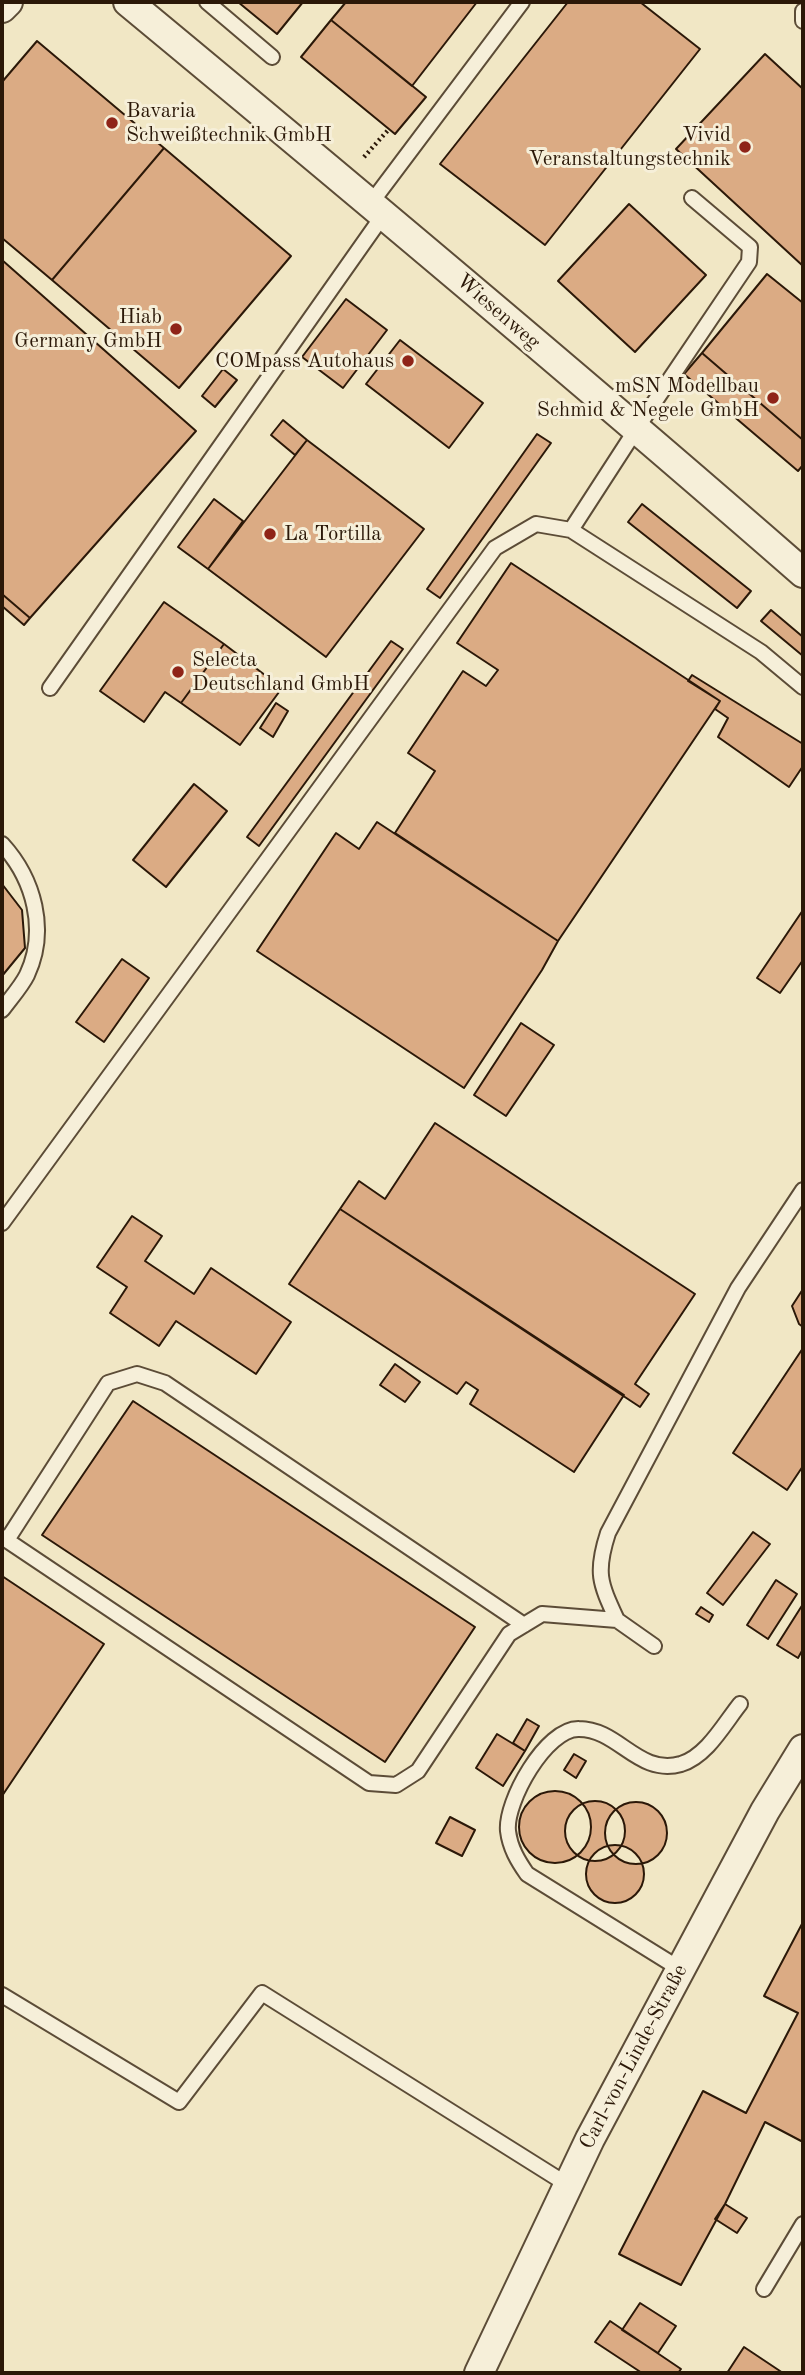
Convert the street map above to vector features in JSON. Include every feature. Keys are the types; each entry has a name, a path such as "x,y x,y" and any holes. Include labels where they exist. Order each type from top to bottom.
{"street":[{"path":"2,8 8,2"},
{"name":"Wiesenweg","path":"128,2 377,208 803,573"},
{"name":"Carl-von-Linde-Straße","path":"479,2373 590,2139 765,1811 803,1749"}],"lane":[{"path":"207,2 272,57"},
{"path":"50,688 148,548 377,208 522,2"},
{"path":"803,11 803,21"},
{"path":"571,530 636,428 749,262 750,247 692,198"},
{"path":"2,1223 495,548 536,524 571,530 761,652 803,687"},
{"path":"2,844 14,857 27,883 38,918 37,946 27,976 2,1010"},
{"path":"654,1646 617,1620 602,1588 600,1559 608,1533 738,1288 803,1189"},
{"path":"524,1625 165,1383 137,1374 108,1383 4,1539 369,1783 396,1785 418,1771 509,1634 524,1625 542,1614 617,1620"},
{"path":"681,1969 527,1874 514,1855 508,1830 513,1799 535,1762 555,1739 577,1728 601,1733 646,1762 662,1767 684,1763 706,1747 740,1704"},
{"path":"2,1995 179,2102 262,1993 568,2185"},
{"path":"764,2289 803,2224"}],"path":[{"path":"359,164 389,129"}],"building":[{"path":"238,2 303,2 277,34"},
{"path":"346,2 477,2 412,86 331,20"},
{"path":"568,2 640,2 700,49 545,245 440,164"},
{"path":"331,20 426,97 395,134 301,57"},
{"path":"37,41 164,148 52,280 2,238 2,82"},
{"path":"765,54 803,89 803,266 676,149"},
{"path":"164,148 291,256 179,388 52,280"},
{"path":"629,204 706,275 635,352 558,281"},
{"path":"2,260 196,431 30,618 2,594"},
{"path":"767,274 803,303 803,440 702,353"},
{"path":"346,299 387,330 343,388 302,357"},
{"path":"400,340 483,403 449,448 366,384"},
{"path":"702,353 803,440 803,465 798,471 684,374"},
{"path":"223,369 237,380 215,407 202,396"},
{"path":"283,420 307,440 295,455 271,435"},
{"path":"537,434 551,443 440,598 427,589"},
{"path":"307,440 424,529 326,657 208,569"},
{"path":"214,499 243,521 208,569 178,547"},
{"path":"642,504 751,591 737,608 628,522"},
{"path":"511,563 720,701 558,941 395,833 435,771 408,753 463,671 486,686 498,670 457,643"},
{"path":"2,594 30,618 24,625 2,606"},
{"path":"164,602 224,644 181,703 165,692 144,722 100,691"},
{"path":"771,610 803,637 803,656 761,621"},
{"path":"391,641 403,649 259,846 247,837"},
{"path":"224,644 282,688 240,745 181,703"},
{"path":"692,675 803,744 803,766 789,787 718,737 728,718 715,709 720,701 688,681"},
{"path":"276,703 288,711 273,737 260,728"},
{"path":"194,784 227,811 166,887 133,860"},
{"path":"377,822 558,941 542,970 464,1088 257,951 336,833 359,849"},
{"path":"2,884 22,910 25,948 2,976"},
{"path":"803,910 803,960 780,993 757,978"},
{"path":"122,959 149,978 104,1042 76,1022"},
{"path":"521,1023 554,1045 506,1116 474,1095"},
{"path":"435,1123 695,1294 635,1384 649,1394 640,1407 340,1209 359,1181 385,1199"},
{"path":"340,1209 624,1395 574,1472 470,1404 478,1390 466,1382 457,1394 289,1284"},
{"path":"132,1216 162,1236 145,1261 194,1294 211,1268 291,1322 256,1374 176,1321 159,1346 110,1313 127,1287 97,1267"},
{"path":"803,1289 803,1327 799,1324 792,1306"},
{"path":"803,1348 803,1466 787,1490 733,1453"},
{"path":"395,1364 420,1382 405,1402 380,1385"},
{"path":"133,1401 475,1627 385,1762 42,1535"},
{"path":"753,1532 770,1544 723,1605 707,1593"},
{"path":"2,1576 104,1644 2,1796"},
{"path":"776,1580 797,1594 768,1639 747,1625"},
{"path":"803,1604 803,1649 798,1658 777,1645"},
{"path":"701,1607 713,1615 709,1622 696,1614"},
{"path":"527,1719 539,1726 525,1751 513,1743"},
{"path":"497,1734 525,1751 503,1786 476,1768"},
{"path":"574,1754 586,1761 576,1778 564,1770"},
{"path":"562,1791 581,1801 589,1813 589,1841 581,1853 569,1861 548,1863 529,1853 521,1841 519,1820 529,1801 541,1793"},
{"path":"595,1801 616,1810 625,1831 616,1852 595,1861 574,1852 565,1831 574,1810"},
{"path":"630,1802 642,1802 658,1811 665,1821 665,1845 658,1855 642,1864 630,1864 619,1859 610,1850 605,1839 605,1827 610,1816 619,1807"},
{"path":"450,1817 475,1830 462,1856 436,1843"},
{"path":"615,1845 626,1847 639,1858 644,1874 642,1885 631,1898 615,1903 604,1901 591,1890 586,1874 588,1863 599,1850"},
{"path":"803,1922 803,2142 765,2122 681,2285 619,2254 703,2091 746,2113 798,2013 764,1996"},
{"path":"725,2204 747,2218 737,2233 715,2219"},
{"path":"640,2303 676,2326 658,2353 622,2330"},
{"path":"610,2321 681,2369 678,2373 642,2373 595,2342"},
{"path":"744,2347 783,2373 727,2373"}],"place":[{"name":"Bavaria Schweißtechnik GmbH","path":"112,123"},
{"name":"Vivid Veranstaltungstechnik","path":"745,147"},
{"name":"Hiab Germany GmbH","path":"176,329"},
{"name":"COMpass Autohaus","path":"408,361"},
{"name":"mSN Modellbau Schmid & Negele GmbH","path":"773,398"},
{"name":"La Tortilla","path":"270,534"},
{"name":"Selecta Deutschland GmbH","path":"178,672"}]}
